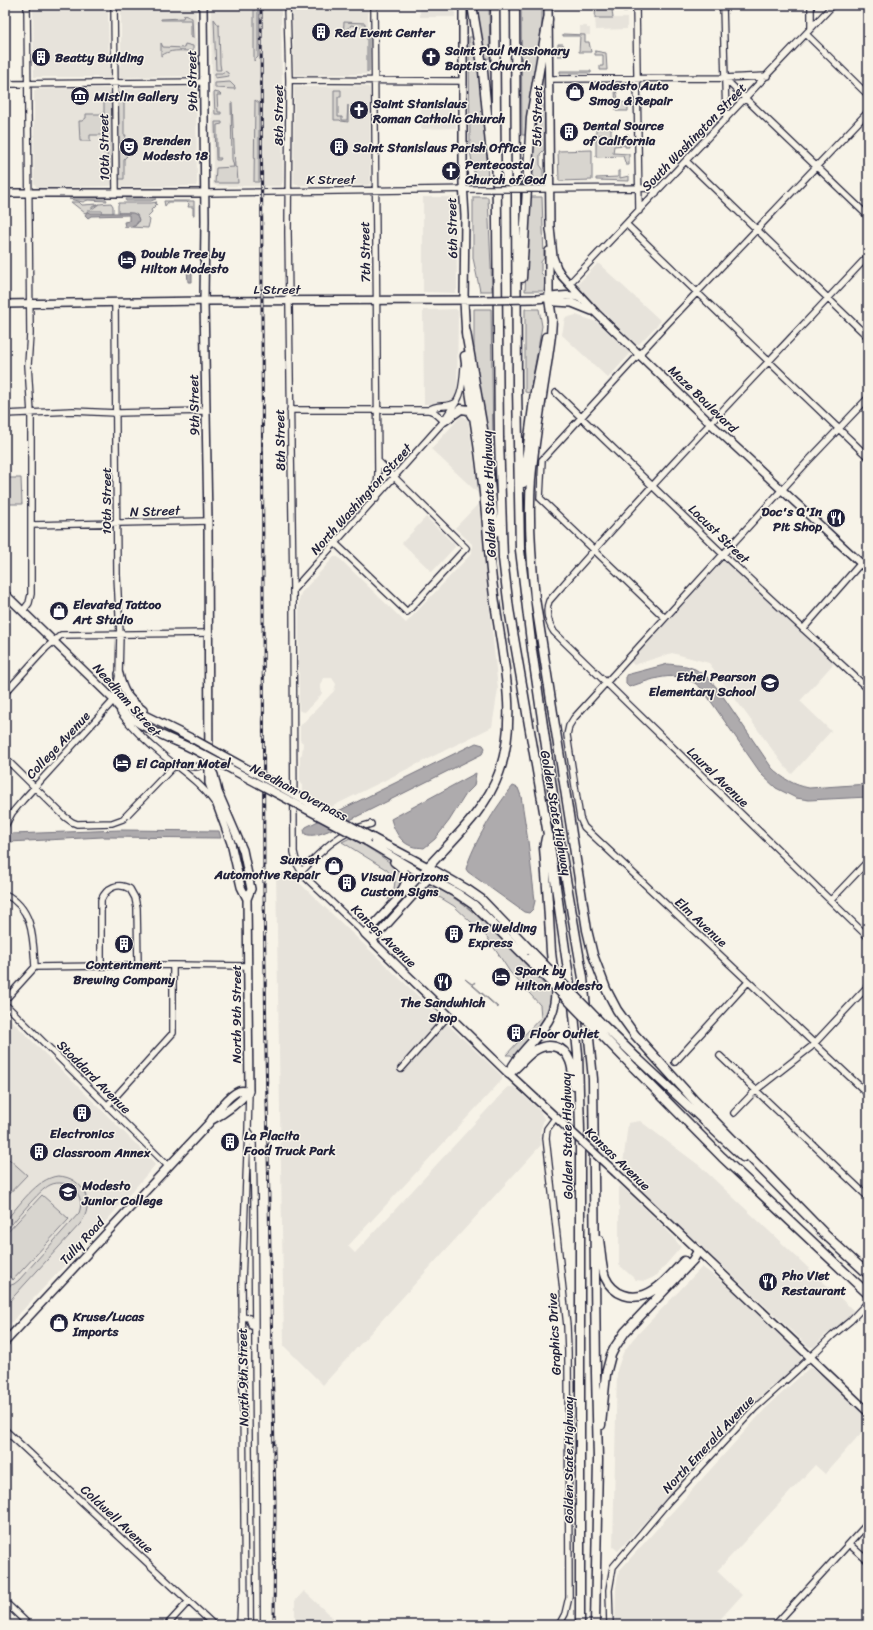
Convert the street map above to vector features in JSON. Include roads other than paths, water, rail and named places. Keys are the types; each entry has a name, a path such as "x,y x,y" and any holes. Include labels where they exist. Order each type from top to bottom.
{"highway":[{"path":"472,5 483,71 490,145 497,179"},
{"name":"Golden State Highway","path":"495,5 500,525 505,583 547,831 573,1004 578,1054 580,1131 580,1625"},
{"name":"Golden State Highway","path":"515,5 516,387 520,550 524,589 562,856 586,999 593,1079 598,1460 595,1625"},
{"path":"517,329 523,265 531,117 548,19"},
{"path":"519,514 533,406 546,335 549,299"},
{"path":"549,299 552,320 551,335 535,437 531,481 532,556 535,598 587,930 593,955 611,999 635,1035 693,1099 824,1233"},
{"path":"466,332 487,452 502,598 515,644"},
{"path":"466,356 473,417 483,478 493,587 508,696 509,728 501,769 492,789 472,819 428,867 481,899 530,955 633,1067 732,1166 867,1293"},
{"path":"444,421 462,409 469,410 473,417"},
{"path":"508,1074 515,1061 543,1029 554,1006 555,985 544,848 547,831"},
{"path":"426,876 458,894 478,908 530,955 637,1058 868,1274"},
{"path":"508,1074 531,1053 540,1047 551,1045 564,1052 570,1060 580,1131"},
{"path":"595,1206 605,1276 608,1283 620,1294 633,1297 642,1297 649,1294 690,1256 698,1251"},
{"path":"598,1460 606,1374 610,1355 620,1339 693,1260 698,1251"}],"main road":[{"name":"9th Street","path":"203,5 205,193 204,301 208,520 209,783 216,804"},
{"name":"6th Street","path":"463,5 463,190 465,216 464,300 466,356"},
{"name":"5th Street","path":"548,5 550,79 549,299"},
{"name":"K Street","path":"5,193 205,193"},
{"name":"Maze Boulevard","path":"550,227 553,257 557,268 569,284 596,313 710,423 868,570"},
{"name":"L Street","path":"549,299 556,295 567,295 584,300"},
{"name":"L Street","path":"5,304 289,300 377,301 549,299 556,302 565,302 578,305 596,313"},
{"name":"Needham Street","path":"5,594 115,702"},
{"path":"119,674 122,687 128,698 170,728"},
{"name":"Needham Overpass","path":"115,702 192,739 428,867"},
{"name":"Needham Overpass","path":"115,702 136,721 366,841 426,876"},
{"name":"North 9th Street","path":"209,764 214,775 218,792 243,850 251,889 247,899"},
{"name":"North 9th Street","path":"216,804 231,843 242,887 247,899 249,1091"},
{"path":"365,934 396,900 404,886 406,875 402,868 392,862 388,854"},
{"path":"372,941 426,876 428,867"},
{"path":"396,900 400,899 426,876"},
{"name":"Kansas Avenue","path":"365,934 508,1074 615,1172 868,1412"},
{"name":"Tully Road","path":"5,1342 210,1122 214,1114 239,1091 249,1091"}],"street":[{"path":"23,611 29,603 31,594 31,414 28,365 30,334 27,5"},
{"name":"10th Street","path":"114,5 116,192"},
{"name":"8th Street","path":"287,5 289,80 289,300 293,590 294,835 295,858 301,872"},
{"name":"7th Street","path":"374,5 378,461 378,490 376,499"},
{"path":"636,5 639,211"},
{"path":"723,5 726,119"},
{"path":"811,5 811,28"},
{"name":"South Washington Street","path":"569,284 833,5"},
{"path":"806,34 868,95"},
{"path":"550,79 724,78 767,76"},
{"path":"724,78 868,216"},
{"path":"289,80 463,81"},
{"path":"5,84 204,82"},
{"path":"665,618 540,498 542,460 756,229 868,112"},
{"path":"686,161 868,337"},
{"name":"K Street","path":"205,193 651,188 656,193"},
{"path":"626,224 868,457"},
{"path":"594,551 710,423 868,256"},
{"name":"10th Street","path":"115,302 117,575 120,634 119,674 115,702"},
{"name":"6th Street","path":"444,421 448,411 457,402 462,391 466,356"},
{"name":"Locust Street","path":"556,392 723,554 868,689"},
{"path":"607,684 723,554 868,398"},
{"path":"429,410 436,406 448,406 457,402"},
{"path":"290,410 429,410 434,412 444,421"},
{"path":"5,414 73,411 116,413 205,411"},
{"name":"North Washington Street","path":"293,590 336,544 444,421"},
{"path":"336,544 407,612 466,548 378,461"},
{"name":"N Street","path":"31,525 117,524 208,520"},
{"name":"Laurel Avenue","path":"594,551 549,601 547,608 548,618 554,632 868,937"},
{"path":"803,629 862,564"},
{"path":"5,692 53,641 62,635 209,633"},
{"name":"Elm Avenue","path":"607,684 571,722 567,730 567,739 580,818 584,827 868,1094"},
{"name":"Needham Street","path":"115,702 120,712 130,724 165,757 204,790 216,804"},
{"name":"College Avenue","path":"5,826 17,807 115,702"},
{"path":"5,758 72,822 77,824 112,823 123,819 172,768 181,765 195,767 209,764"},
{"path":"301,872 331,842 362,826 370,824"},
{"path":"831,900 868,861"},
{"name":"Kansas Avenue","path":"301,872 365,934"},
{"path":"101,966 101,900 103,895 110,888 121,885 130,889 136,903 138,965"},
{"path":"5,894 23,908 30,921 35,967"},
{"path":"5,1000 35,967 138,965 248,966"},
{"path":"107,1106 174,1033 173,965"},
{"path":"675,1062 748,982"},
{"path":"734,1113 756,1090 814,1044 868,986"},
{"name":"Stoddard Avenue","path":"5,1004 168,1166"},
{"path":"401,1069 449,1015"},
{"path":"720,1056 868,1197"},
{"name":"North 9th Street","path":"245,1625 242,1316 249,1091"},
{"name":"Graphics Drive","path":"556,1117 547,1129 546,1138 566,1319 568,1352 569,1597 566,1614 559,1625"},
{"name":"North 9th Street","path":"248,1129 253,1144 257,1625"},
{"name":"North Emerald Avenue","path":"610,1625 609,1590 613,1567 679,1490 755,1408 850,1321 868,1302"},
{"path":"242,1316 248,1317 251,1321 253,1368 255,1378"},
{"name":"Coldwell Avenue","path":"5,1430 214,1625"},
{"path":"775,1625 868,1523"},
{"path":"850,1544 868,1561"},
{"path":"240,1625 241,1598 244,1592"},
{"path":"167,1625 189,1601"},
{"path":"5,1602 29,1625"}],"waterway":[{"path":"5,837 17,837"}],"railway":[{"path":"261,5 264,890 275,1502 274,1625"}],"place":[{"name":"Red Event Center","path":"321,32"},
{"name":"Beatty Building","path":"41,57"},
{"name":"Saint Paul Missionary Baptist Church","path":"431,57"},
{"name":"Modesto Auto Smog & Repair","path":"575,92"},
{"name":"Mistlin Gallery","path":"80,96"},
{"name":"Saint Stanislaus Roman Catholic Church","path":"359,110"},
{"name":"Dental Source of California","path":"569,132"},
{"name":"Brenden Modesto 18","path":"129,147"},
{"name":"Saint Stanislaus Parish Office","path":"339,147"},
{"name":"Pentecostal Church of God","path":"451,171"},
{"name":"Double Tree by Hilton Modesto","path":"127,260"},
{"name":"Doc's Q'In Pit Shop","path":"836,518"},
{"name":"Elevated Tattoo Art Studio","path":"59,611"},
{"name":"Ethel Pearson Elementary School","path":"770,683"},
{"name":"El Capitan Motel","path":"122,763"},
{"name":"Sunset Automotive Repair","path":"334,866"},
{"name":"Visual Horizons Custom Signs","path":"347,883"},
{"name":"The Welding Express","path":"454,934"},
{"name":"Contentment Brewing Company","path":"124,944"},
{"name":"Spark by Hilton Modesto","path":"501,977"},
{"name":"The Sandwhich Shop","path":"443,982"},
{"name":"Floor Outlet","path":"516,1033"},
{"name":"Electronics","path":"82,1113"},
{"name":"La Placita Food Truck Park","path":"230,1142"},
{"name":"Classroom Annex","path":"39,1152"},
{"name":"Modesto Junior College","path":"68,1192"},
{"name":"Pho Viet Restaurant","path":"768,1282"},
{"name":"Kruse/Lucas Imports","path":"59,1323"}]}
